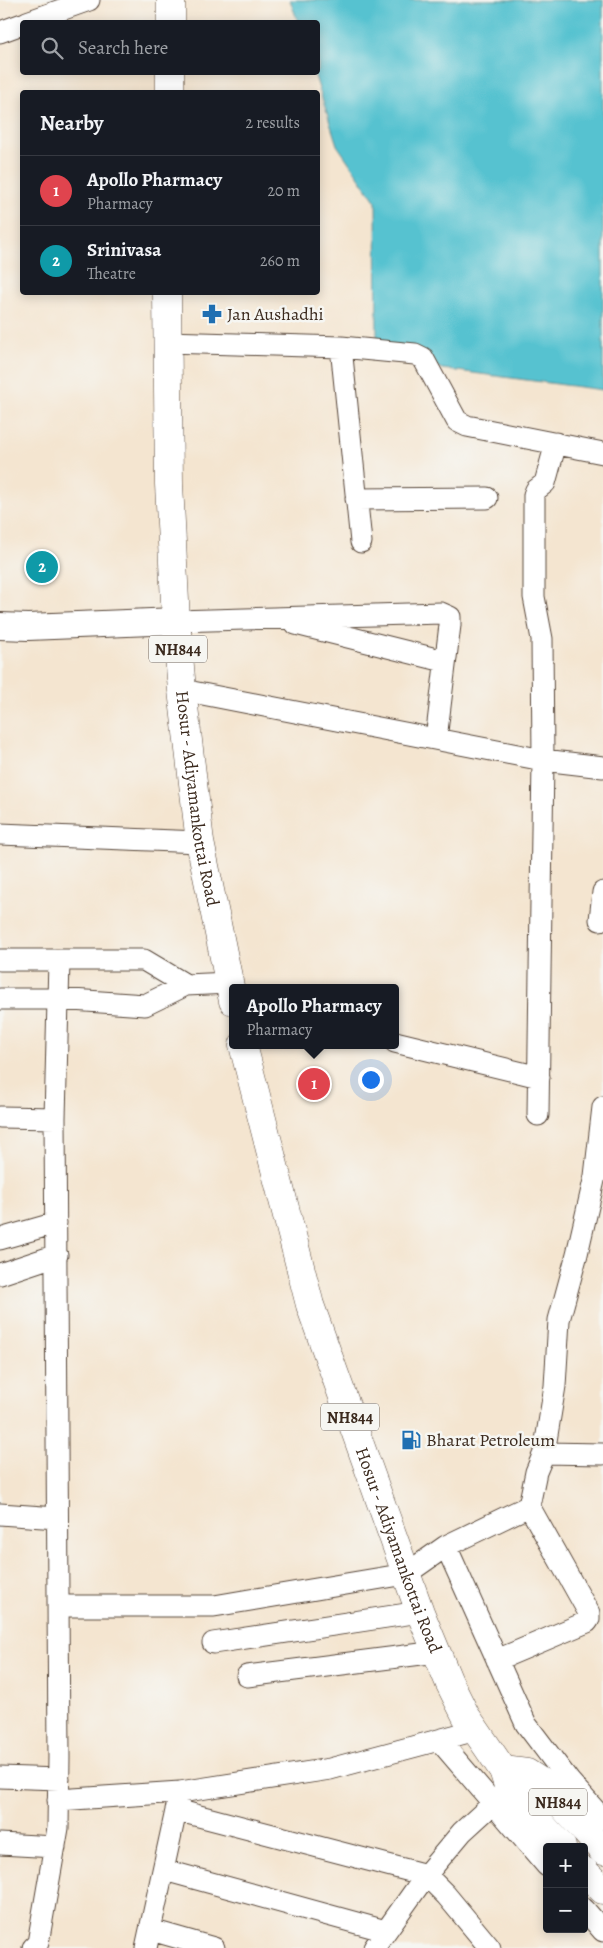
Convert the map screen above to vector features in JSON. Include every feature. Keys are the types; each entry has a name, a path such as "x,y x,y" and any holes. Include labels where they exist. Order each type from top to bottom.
{"highway":[{"path":"171,0 171,20"},
{"path":"170,75 170,90"},
{"name":"Hosur - Adiyamankottai Road","path":"167,295 169,484 176,622 182,690 200,842 229,984"},
{"name":"Hosur - Adiyamankottai Road","path":"243,1049 310,1305 420,1612 453,1690 476,1730 502,1787"},
{"name":"NH844","path":"558,1843 502,1787 527,1773 541,1782 561,1789 603,1851"},
{"path":"588,1874 603,1890"}],"main road":[{"path":"0,626 28,627 176,622"}],"street":[{"path":"33,20 88,0"},
{"path":"0,32 20,25"},
{"path":"166,342 341,347 415,354 423,358 457,420 467,426 603,453"},
{"path":"341,347 361,542"},
{"path":"538,1115 543,760 542,639 534,597 534,495 536,490 545,483 556,443"},
{"path":"356,499 487,498"},
{"path":"176,622 441,613 450,617 436,738"},
{"path":"269,618 444,662"},
{"path":"182,690 543,760 603,767"},
{"path":"0,834 200,842"},
{"path":"600,920 603,892"},
{"path":"0,960 144,960 186,985 229,992"},
{"path":"33,1948 38,1943 58,1828 55,1118 59,960"},
{"path":"0,999 57,999 145,1005 186,985"},
{"path":"399,1043 539,1076"},
{"path":"497,1660 587,1622 589,1619 589,1613 529,1506 536,1472 544,1454 555,1386 559,1320 599,1176 603,1107"},
{"path":"0,1117 55,1118"},
{"path":"0,1239 56,1223"},
{"path":"0,1274 57,1255"},
{"path":"544,1454 603,1454"},
{"path":"58,1606 214,1606 406,1574 446,1546 529,1506"},
{"path":"0,1514 57,1518"},
{"path":"446,1546 526,1724 561,1789 603,1819"},
{"path":"213,1643 420,1612"},
{"path":"248,1676 437,1652"},
{"path":"178,1801 330,1769 476,1730"},
{"path":"439,1740 502,1787 543,1859"},
{"path":"0,1777 58,1789 178,1801 426,1875 446,1894 490,1948"},
{"path":"164,1870 380,1940 426,1875 502,1787"},
{"path":"178,1801 148,1939 214,1948"},
{"path":"0,1844 55,1847"},
{"path":"588,1914 603,1931"}],"water":[{"path":"290,0 603,0 603,390 442,369 377,342 376,202 337,145 315,75 320,75 320,20 297,20"}],"place":[{"name":"Jan Aushadhi","path":"212,314"},
{"name":"Srinivasa","path":"42,567"},
{"name":"Apollo Pharmacy","path":"314,1084"},
{"name":"Bharat Petroleum","path":"411,1440"}]}
